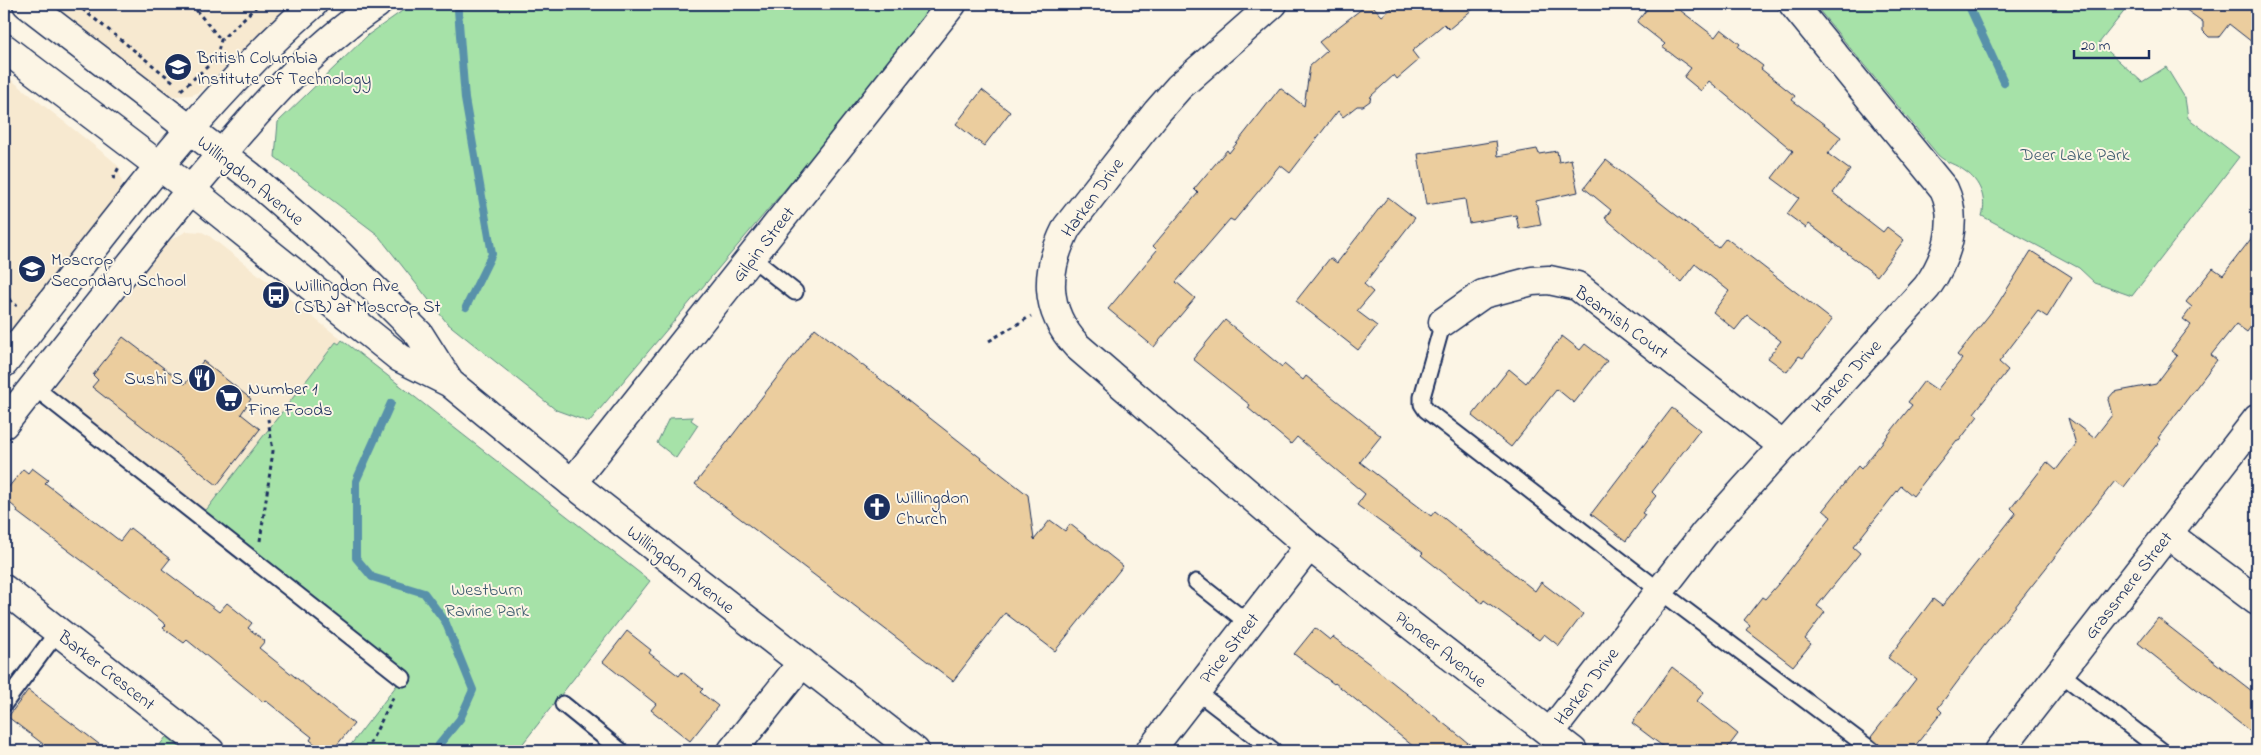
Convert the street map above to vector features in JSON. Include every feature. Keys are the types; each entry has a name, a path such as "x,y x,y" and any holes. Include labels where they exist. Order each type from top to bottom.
{"street":[{"name":"Willingdon Avenue","path":"27,4 221,154 334,249 419,334 450,383"},
{"path":"4,363 159,166 266,46 313,4"},
{"path":"4,424 221,154 302,67 360,15 377,4"},
{"name":"Gilpin Street","path":"572,484 952,4"},
{"name":"Harken Drive","path":"1273,4 1202,65 1173,94 1067,227 1059,243 1050,277 1053,307 1067,335 1077,346 1309,546"},
{"name":"Harken Drive","path":"1550,733 1704,534 1782,445 1927,287 1942,261 1951,220 1949,200 1936,177 1793,4"},
{"name":"Willingdon Avenue","path":"4,48 191,190 400,358 450,383 572,484 915,751"},
{"name":"Beamish Court","path":"1443,322 1483,294 1532,281 1549,280 1576,286 1782,445"},
{"name":"Grassmere Street","path":"1999,751 2257,419"},
{"path":"2168,534 2257,601"},
{"name":"Price Street","path":"1150,751 1309,546"},
{"name":"Pioneer Avenue","path":"1309,546 1573,751"},
{"name":"Barker Crescent","path":"4,589 210,751"},
{"path":"732,751 802,663"}],"lane":[{"path":"752,258 795,292"},
{"path":"1443,322 1422,397 1422,404 1426,410 1660,591 1873,751"},
{"path":"34,387 403,678"},
{"path":"1196,582 1248,623"},
{"path":"4,704 58,631"},
{"path":"2060,673 2162,751"},
{"path":"1196,691 1274,751"},
{"path":"563,704 621,751"}],"path":[{"path":"76,4 174,80 179,92 216,59 221,40 259,4"},
{"path":"190,4 221,40"},
{"path":"4,301 6,297 17,306"},
{"path":"989,341 1018,322 1053,307"},
{"path":"257,564 273,451 268,420"},
{"path":"366,751 403,678"}],"shaded area":[{"name":"British Columbia Institute Of Technology","path":"49,4 291,4 201,91 192,95 175,96 164,93"},
{"name":"Moscrop Secondary School","path":"4,74 111,159 119,167 122,183 117,197 4,342"},
{"path":"187,231 202,232 208,235 342,340 200,518 47,396 169,241"}],"green space":[{"path":"412,4 936,4 808,162 589,422 556,410 447,323 377,234 275,157 278,122 368,35"},
{"name":"Deer Lake Park","path":"1814,4 2130,4 2099,43 2142,82 2166,67 2185,98 2188,118 2239,157 2132,296 2095,283 2079,268 1982,216 1983,197 1975,180 1962,169 1938,155"},
{"name":"Westburn Ravine Park","path":"342,340 650,581 517,751 346,751 403,677 200,518 336,342 339,344"},
{"path":"693,417 691,420 698,425 676,458 657,443 669,418"},
{"path":"166,737 185,751 155,751"}],"building":[{"path":"1368,4 1371,4 1382,16 1397,4 1479,4 1449,29 1444,24 1412,51 1419,60 1397,79 1394,75 1371,96 1370,101 1363,106 1357,106 1343,117 1338,111 1290,173 1280,165 1234,221 1230,219 1176,282 1195,298 1154,347 1108,309 1157,250 1153,246 1198,193 1194,189 1227,150 1229,153 1280,88 1304,106 1310,66 1327,51 1319,42"},
{"path":"1651,4 1672,4 1715,37 1721,29 1740,44 1738,47 1763,66 1761,69 1795,96 1792,100 1841,137 1828,154 1850,170 1833,193 1883,232 1887,227 1904,240 1877,276 1809,224 1806,228 1787,214 1799,198 1772,178 1793,151 1709,81 1701,91 1684,77 1691,68 1662,47 1665,44 1637,22"},
{"path":"2178,4 2257,4 2257,46 2229,24 2219,37 2209,37 2203,31 2203,22"},
{"path":"982,90 1010,112 984,146 956,124"},
{"path":"1496,141 1498,156 1537,149 1539,154 1557,151 1559,162 1571,159 1578,192 1536,201 1541,225 1519,229 1516,215 1469,223 1465,199 1426,205 1418,154"},
{"path":"1606,160 1718,248 1726,238 1832,320 1803,358 1799,356 1787,372 1768,358 1781,341 1747,315 1735,330 1713,312 1729,291 1695,264 1681,282 1605,218 1611,210 1584,188"},
{"path":"1388,197 1415,218 1364,284 1373,292 1357,311 1377,326 1358,350 1296,301 1330,258 1337,263"},
{"path":"2257,231 2257,318 2247,332 2236,324 2211,355 2217,360 2158,438 2161,439 2124,487 2115,481 1984,646 1938,708 1942,712 1911,751 1886,751 1871,737 1916,679 1888,658 1933,599 1942,606 2016,513 2011,508 2047,462 2056,470 2076,444 2068,418 2094,438 2112,415 2108,399 2114,392 2156,384 2177,356 2171,351 2191,325 2183,319 2192,307 2186,302 2213,268 2223,275"},
{"path":"2031,251 2072,277 2047,317 2038,311 1999,362 2008,370 1974,413 1978,416 1959,441 1957,440 1913,496 1901,486 1853,547 1860,553 1817,606 1825,612 1805,639 1811,644 1793,666 1746,630 1750,625 1744,620 1762,597 1765,599 1779,583 1831,517 1823,510 1858,466 1861,469 1912,405 1908,402 1924,381 1937,390 1962,359 1957,355 1997,305"},
{"path":"1225,320 1282,367 1284,364 1303,380 1306,376 1381,436 1360,462 1431,516 1435,511 1535,591 1541,582 1583,614 1559,646 1544,634 1539,640 1484,600 1482,603 1421,555 1423,553 1357,505 1365,494 1297,437 1291,444 1248,408 1250,405 1193,359"},
{"name":"Willingdon Church","path":"815,328 1028,495 1034,540 1050,520 1065,531 1070,524 1123,566 1055,651 1005,613 953,681 695,484"},
{"path":"1562,336 1580,350 1585,344 1607,361 1574,403 1557,389 1511,447 1472,416 1509,369 1526,383"},
{"path":"123,337 185,384 203,361 251,399 241,414 260,429 217,485 92,387 98,380 93,375"},
{"path":"1672,408 1700,430 1652,492 1656,496 1642,513 1645,515 1626,541 1591,514"},
{"path":"32,468 48,480 45,483 120,541 130,528 170,559 162,569 219,612 227,603 252,623 248,628 265,641 259,648 354,724 332,751 323,751 310,740 312,737 265,700 263,702 187,640 184,643 163,628 166,625 149,611 17,512 18,510 4,498 4,493 23,469 28,473"},
{"path":"2158,618 2257,695 2257,737 2138,643"},
{"path":"1315,628 1330,640 1333,637 1371,665 1478,751 1419,751 1335,683 1294,654"},
{"path":"627,631 651,650 649,653 679,676 682,672 703,689 700,692 718,706 690,741 651,710 656,704 603,662"},
{"path":"1672,667 1704,692 1697,701 1738,734 1725,751 1669,751 1632,723"},
{"path":"28,690 108,751 52,751 8,717"}],"waterway":[{"path":"1968,4 2004,82"},
{"path":"458,10 465,99 492,254 466,307"},
{"path":"391,403 356,481 356,558 372,577 424,593 445,621 473,690 460,719 434,751"}],"place":[{"name":"British Columbia Institute Of Technology","path":"178,67"},
{"name":"Moscrop Secondary School","path":"32,269"},
{"name":"Willingdon Ave (SB) at Moscrop St","path":"276,295"},
{"name":"Sushi S","path":"202,378"},
{"name":"Number 1 Fine Foods","path":"229,398"},
{"name":"Willingdon Church","path":"877,507"}]}
